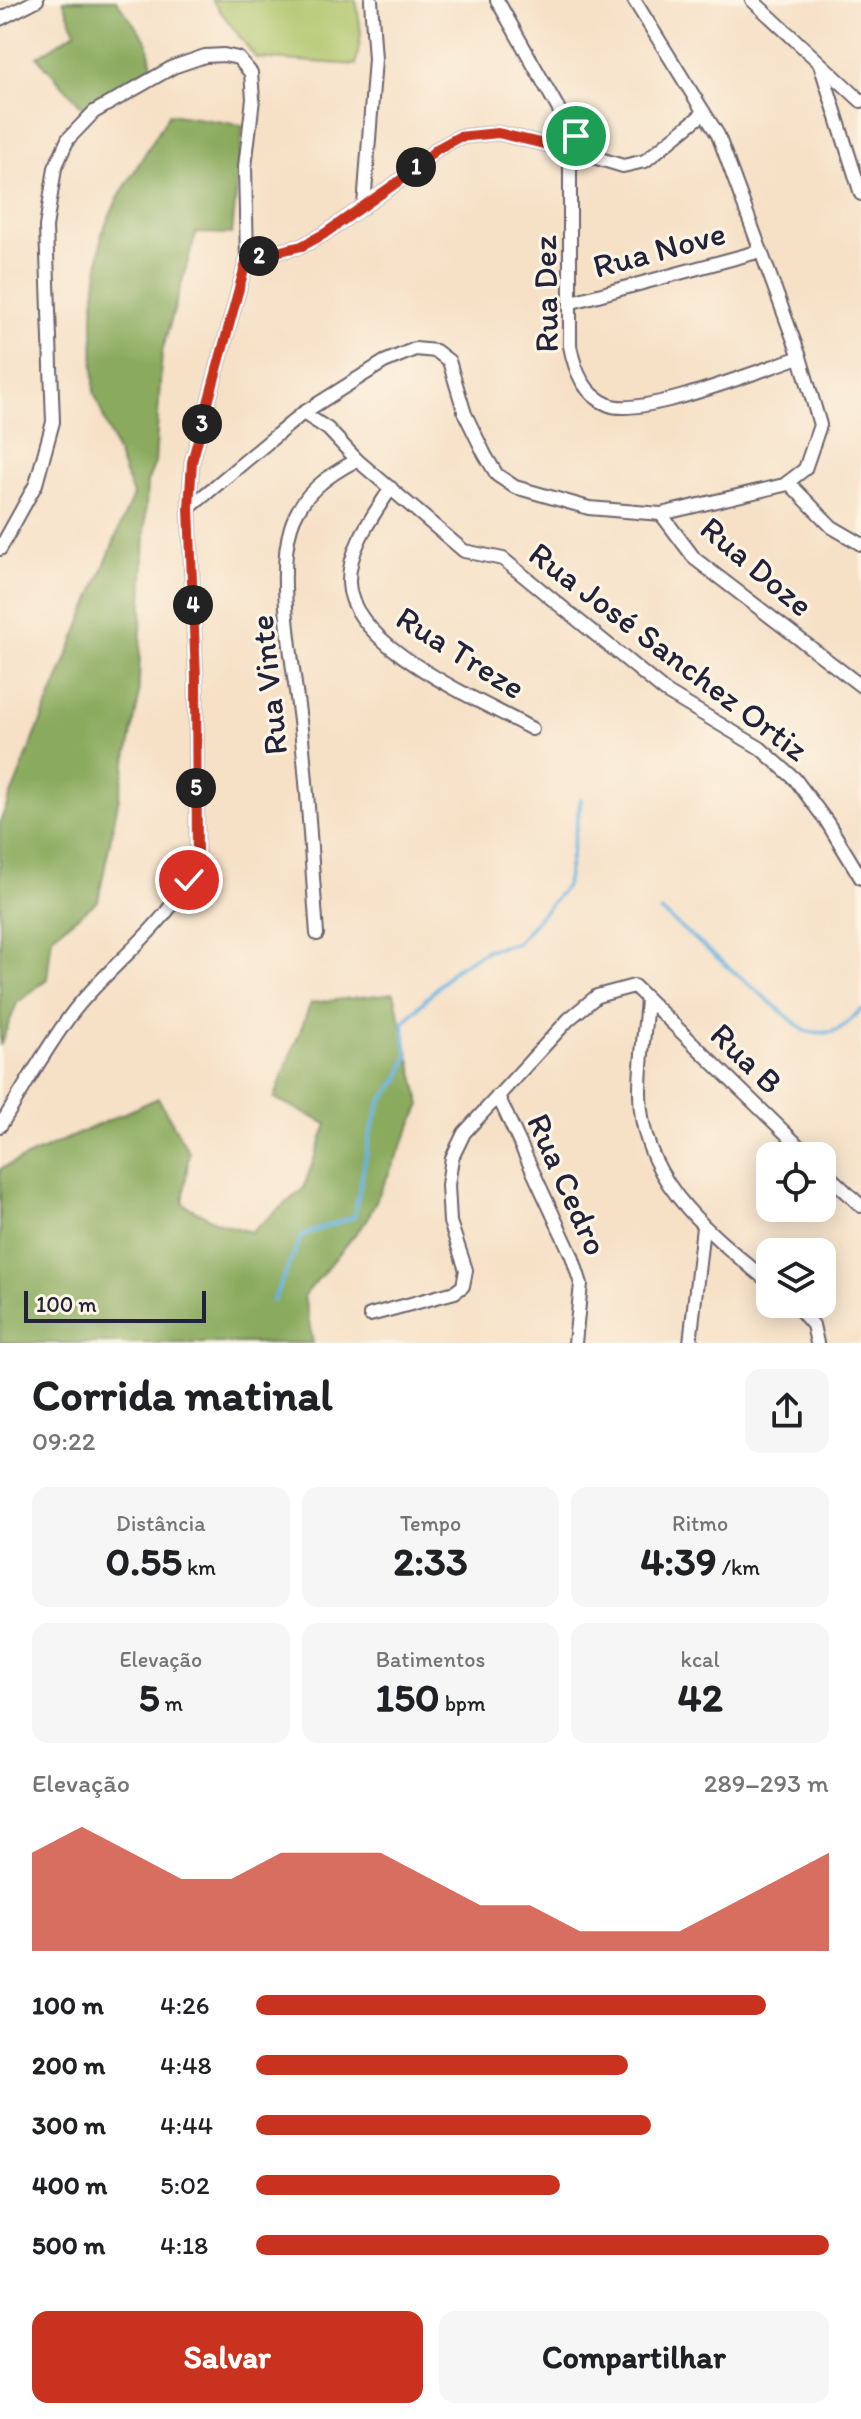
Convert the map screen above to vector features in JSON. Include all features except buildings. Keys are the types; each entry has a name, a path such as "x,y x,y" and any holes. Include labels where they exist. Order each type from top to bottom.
{"street":[{"path":"0,19 37,0"},
{"path":"364,206 375,59 371,0"},
{"path":"497,0 587,155"},
{"path":"189,508 303,413 384,362 415,349 436,351 449,361 465,414 497,475 515,487 589,508 661,514 692,509 788,482 805,469 820,425 800,357 718,135 634,0"},
{"path":"752,0 861,101"},
{"path":"0,549 36,484 48,450 53,422 46,227 55,168 68,139 79,125 121,95 173,67 205,56 224,55 245,64 251,73 253,99 245,167 247,259 192,462 189,508 196,677 197,858 189,880 174,902 70,1016 0,1126"},
{"path":"820,63 861,194"},
{"path":"587,155 623,166 645,161 704,113"},
{"path":"247,259 302,246 364,206 437,149 459,137 498,133 561,148 570,159 581,160 587,155"},
{"path":"561,148 565,137 572,133"},
{"name":"Rua Dez","path":"570,159 570,346 576,373 598,398 624,409 654,404 800,357"},
{"name":"Rua Nove","path":"572,302 761,251"},
{"name":"Rua José Sanchez Ortiz","path":"303,413 328,429 357,460 464,551 503,559 666,692 760,748 795,779 827,822 861,878"},
{"name":"Rua Vinte","path":"317,934 302,741 288,634 287,558 290,529 303,502 332,474 357,460"},
{"path":"788,482 832,527 861,544"},
{"name":"Rua Treze","path":"391,488 362,535 351,567 349,584 360,613 375,633 401,656 532,729"},
{"name":"Rua Doze","path":"661,514 695,559 861,686"},
{"path":"370,1315 455,1292 463,1286 466,1270 450,1222 448,1185 452,1158 464,1133 522,1066 597,996 634,986 647,999 640,1093 645,1135 657,1168 703,1227 756,1271"},
{"name":"Rua B","path":"647,999 795,1142"},
{"name":"Rua Cedro","path":"498,1096 572,1256 581,1284 575,1343"},
{"path":"836,1182 861,1206"},
{"path":"690,1343 703,1227"},
{"path":"807,1318 813,1325 817,1343"}],"green space":[{"path":"63,0 116,0 147,42 152,66 83,108 37,57 75,32"},
{"path":"212,0 356,0 361,33 356,65 256,58"},
{"path":"169,114 243,125 232,234 196,233 162,352 155,463 147,482 138,703 98,901 52,936 47,979 17,1003 0,1046 0,822 133,495 94,392 93,313 102,233 117,200"},
{"path":"394,993 421,1105 367,1220 304,1296 313,1343 0,1343 0,1169 158,1098 189,1152 183,1204 219,1223 251,1232 303,1189 327,1124 274,1098 311,1003"}],"waterway":[{"path":"273,1301 302,1235 354,1217 370,1134 380,1103 399,1079 408,1057 403,1023 455,969 487,950 517,943 566,886 581,799"},
{"path":"661,911 805,1031 831,1032 861,1010"}],"route":[{"path":"189,880 197,858 196,677 189,508 192,462 247,259 302,246 324,234 409,174 437,149 459,137 498,133 561,148 567,134 576,136"}]}
